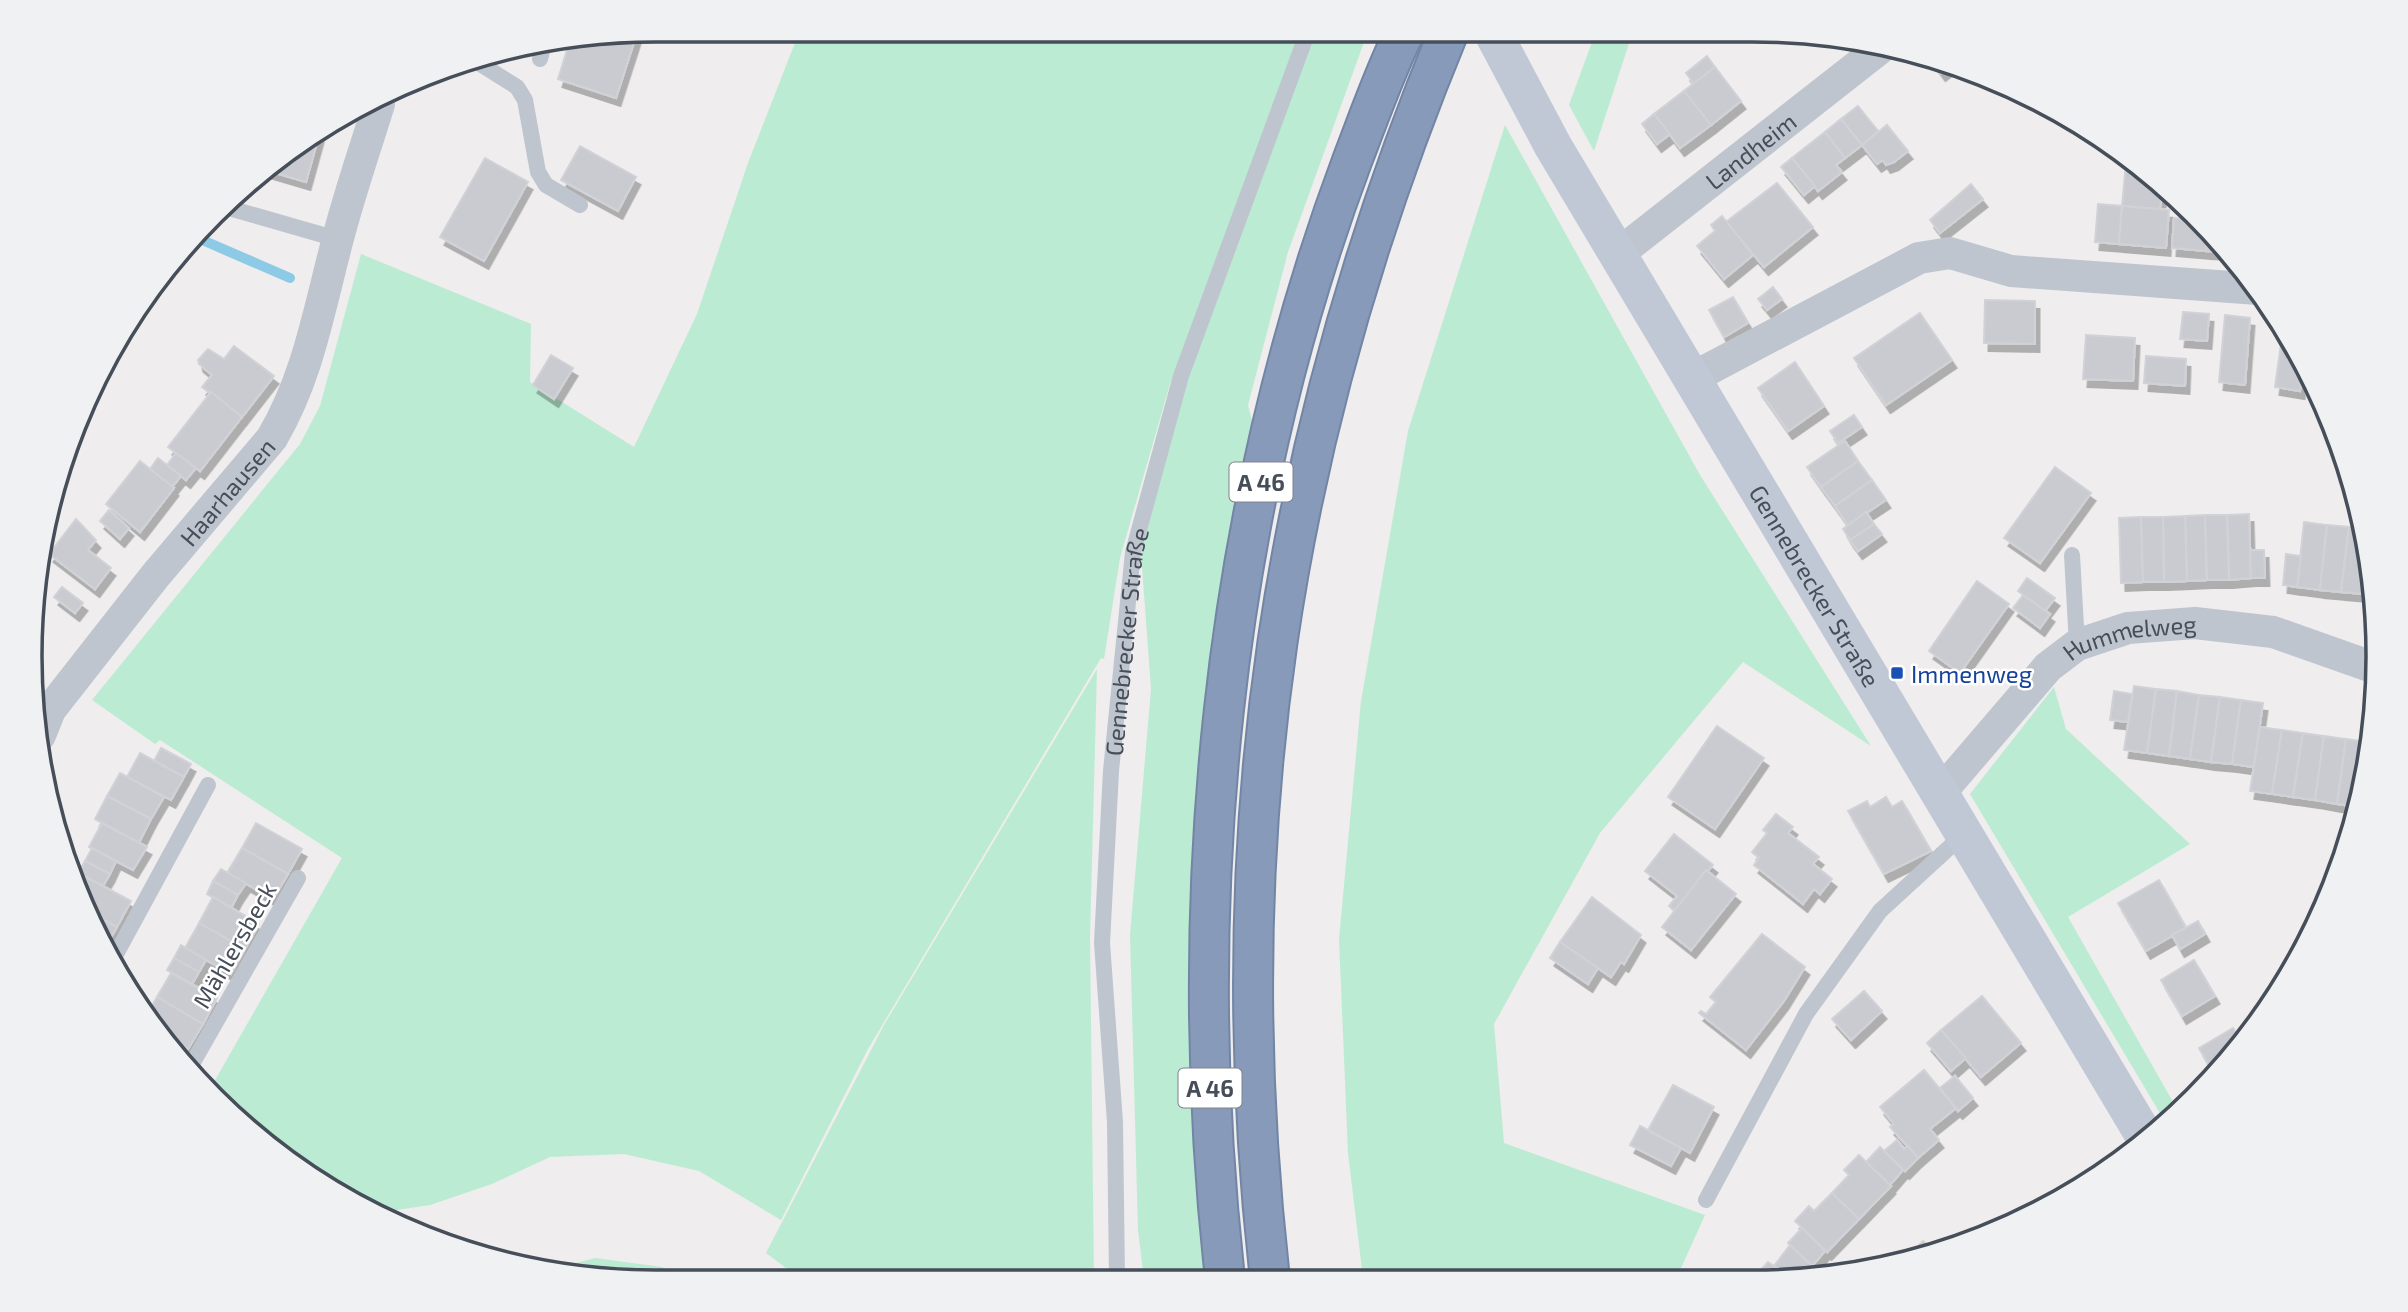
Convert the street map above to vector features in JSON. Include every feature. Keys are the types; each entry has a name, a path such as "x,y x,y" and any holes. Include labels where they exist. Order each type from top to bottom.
{"highway":[{"name":"A 46","path":"1224,1270 1209,1063 1208,913 1222,738 1239,610 1266,456 1299,320 1335,208 1387,67 1400,42"},
{"name":"A 46","path":"1269,1270 1259,1185 1252,956 1255,846 1277,636 1318,423 1347,311 1404,143 1444,42"}],"main road":[{"name":"Gennebrecker Straße","path":"1498,42 1553,146 2141,1131"}],"street":[{"name":"Landheim","path":"1618,254 1873,54"},
{"name":"Haarhausen","path":"45,713 271,438 301,381 337,239 378,108"},
{"path":"1692,378 1919,258 1950,253 2011,271 2243,288"},
{"name":"Hummelweg","path":"1940,793 2048,667 2077,645 2128,628 2195,623 2273,632 2366,665"}],"lane":[{"name":"Gennebrecker Straße","path":"1116,1270 1115,1122 1102,943 1111,771 1133,552 1181,376 1304,42"},
{"path":"485,67 517,87 525,100 538,172 546,185 580,205"},
{"path":"235,210 337,239"},
{"path":"2071,555 2077,645"},
{"path":"118,951 208,785"},
{"path":"1706,1200 1806,1014 1880,911 1964,834"},
{"name":"Mählersbeck","path":"194,1061 298,878"}],"green space":[{"path":"795,42 1297,42 1170,384 1120,558 1104,659 1101,658 868,1049 781,1220 699,1171 624,1154 550,1157 492,1184 430,1205 392,1211 315,1167 251,1118 214,1082 342,858 160,740 155,744 92,700 300,444 320,406 361,254 531,324 530,382 634,447 697,314 748,163"},
{"path":"1311,42 1364,42 1288,252 1248,405 1256,437 1215,662 1214,1270 1143,1270 1138,1230 1130,935 1151,689 1141,553 1187,379"},
{"path":"1592,42 1629,42 1594,151 1569,105"},
{"path":"1505,125 1700,475 1871,746 1743,662 1600,833 1494,1024 1504,1143 1705,1215 1680,1270 1362,1270 1348,1153 1339,939 1361,701 1408,431"},
{"path":"1097,669 1090,937 1094,1270 789,1270 766,1253 884,1025"},
{"path":"2054,687 2066,729 2190,844 2068,917 2173,1102 2161,1114 1970,794"},
{"path":"595,1258 668,1270 616,1269 572,1264"}],"building":[{"path":"634,43 616,98 558,79 568,48"},
{"path":"1707,56 1715,67 1694,84 1686,73"},
{"path":"1715,67 1741,101 1711,125 1684,91"},
{"path":"1684,91 1711,125 1680,148 1654,114"},
{"path":"1858,106 1878,131 1862,145 1841,119"},
{"path":"1654,114 1670,134 1657,144 1642,124"},
{"path":"1841,119 1862,145 1845,158 1825,132"},
{"path":"1887,125 1908,151 1894,162 1886,165 1883,160 1877,164 1862,145"},
{"path":"1825,132 1845,158 1836,165 1842,172 1818,191 1792,158"},
{"path":"316,144 306,182 277,173"},
{"path":"580,146 636,177 618,211 561,180"},
{"path":"485,158 528,182 484,261 440,237"},
{"path":"1792,158 1815,186 1804,195 1781,167"},
{"path":"2125,169 2161,198 2160,209 2122,206"},
{"path":"1777,183 1813,227 1764,267 1726,222"},
{"path":"1971,184 1983,199 1940,233 1930,220"},
{"path":"2098,204 2122,206 2119,244 2095,242"},
{"path":"2122,206 2169,210 2166,248 2119,244"},
{"path":"1722,216 1753,255 1724,279 1697,246 1715,231 1711,225"},
{"path":"2174,218 2183,219 2207,243 2206,251 2172,248"},
{"path":"2207,243 2214,251 2206,251"},
{"path":"1773,287 1782,299 1767,310 1758,299"},
{"path":"1733,297 1748,323 1724,337 1709,310"},
{"path":"1985,300 2035,301 2035,344 1984,343"},
{"path":"2183,312 2209,314 2207,341 2180,339"},
{"path":"1920,313 1952,360 1886,405 1854,358"},
{"path":"2225,315 2250,318 2245,385 2219,382"},
{"path":"2086,335 2135,338 2133,381 2083,379"},
{"path":"2281,344 2301,381 2300,391 2275,387"},
{"path":"234,346 274,376 242,417 202,387 212,375 198,360 208,349 224,359"},
{"path":"551,355 573,368 554,399 533,385"},
{"path":"2146,356 2186,359 2185,386 2144,383"},
{"path":"1795,362 1824,406 1788,431 1758,388"},
{"path":"211,392 242,417 200,471 168,447"},
{"path":"1854,415 1862,427 1838,443 1830,431"},
{"path":"1845,441 1858,461 1821,487 1807,467"},
{"path":"176,453 196,468 186,480 167,465"},
{"path":"158,458 181,476 172,487 150,469"},
{"path":"140,461 174,488 140,532 106,504"},
{"path":"1858,461 1872,480 1835,506 1821,487"},
{"path":"2055,467 2091,493 2040,563 2004,538"},
{"path":"1872,480 1886,500 1848,525 1835,506"},
{"path":"109,510 129,528 120,539 100,521"},
{"path":"1866,512 1874,524 1850,540 1843,529"},
{"path":"2249,514 2251,578 2229,580 2227,515"},
{"path":"2205,515 2207,580 2187,581 2185,516"},
{"path":"2205,515 2227,515 2229,580 2207,580"},
{"path":"2185,516 2187,581 2164,582 2163,517"},
{"path":"2141,517 2143,582 2121,583 2119,518"},
{"path":"2141,517 2163,517 2164,582 2143,582"},
{"path":"76,519 96,540 88,550 111,568 95,589 51,555"},
{"path":"2304,522 2327,525 2320,590 2297,587"},
{"path":"1874,524 1882,534 1858,551 1850,540"},
{"path":"2327,525 2349,527 2341,592 2320,590"},
{"path":"2349,527 2352,527 2363,594 2341,592"},
{"path":"2250,550 2264,550 2265,578 2251,578"},
{"path":"2286,554 2301,556 2297,587 2283,585"},
{"path":"2027,578 2055,598 2045,611 2018,591"},
{"path":"1977,581 2009,604 1960,673 1929,651"},
{"path":"62,587 83,603 75,613 54,597"},
{"path":"2023,595 2050,614 2040,628 2013,608"},
{"path":"2134,686 2156,689 2147,753 2124,750"},
{"path":"2156,689 2177,691 2169,756 2147,753"},
{"path":"2114,691 2132,694 2128,722 2110,720"},
{"path":"2177,691 2199,695 2190,759 2169,756"},
{"path":"2199,695 2220,697 2211,762 2190,759"},
{"path":"2220,697 2241,700 2232,764 2211,762"},
{"path":"2241,700 2263,703 2254,767 2232,764"},
{"path":"1717,726 1764,758 1715,829 1668,797"},
{"path":"2260,727 2282,730 2272,794 2250,791"},
{"path":"2282,730 2303,733 2293,797 2272,794"},
{"path":"2303,733 2324,736 2315,800 2293,797"},
{"path":"2324,736 2346,739 2337,804 2315,800"},
{"path":"2346,739 2360,741 2347,806 2337,804"},
{"path":"161,748 191,764 184,777 154,761"},
{"path":"140,753 184,777 171,800 127,777"},
{"path":"120,773 164,797 151,819 107,796"},
{"path":"107,796 151,819 139,843 95,819"},
{"path":"1886,797 1892,807 1902,801 1931,851 1884,874 1848,811 1867,801 1870,807"},
{"path":"1776,814 1793,827 1788,833 1819,857 1813,864 1832,879 1820,894 1814,889 1803,904 1754,865 1759,858 1752,852 1767,833 1763,830"},
{"path":"102,823 147,847 133,870 89,847"},
{"path":"256,823 302,849 288,874 242,848"},
{"path":"1674,834 1713,865 1674,911 1669,906 1677,896 1645,871"},
{"path":"92,848 116,861 110,874 85,861"},
{"path":"242,848 288,874 273,899 227,873"},
{"path":"85,861 110,874 103,886 83,876 81,868"},
{"path":"221,869 246,883 238,895 213,881"},
{"path":"1706,870 1736,894 1691,950 1662,927"},
{"path":"84,877 131,901 117,927 101,918"},
{"path":"2159,880 2186,928 2146,951 2118,903"},
{"path":"213,881 238,895 231,908 207,894"},
{"path":"213,897 259,924 245,949 199,923"},
{"path":"1592,897 1641,935 1624,964 1621,962 1611,977 1560,942"},
{"path":"101,918 117,927 110,938"},
{"path":"2198,921 2205,934 2180,949 2172,935"},
{"path":"199,923 245,949 231,974 185,948"},
{"path":"1762,934 1805,967 1784,1001 1746,1050 1699,1013 1701,1011 1706,1014 1716,1002 1710,997"},
{"path":"1560,942 1598,968 1588,984 1550,958"},
{"path":"181,945 206,960 199,972 174,958"},
{"path":"174,958 199,972 192,984 167,970"},
{"path":"2194,960 2215,996 2182,1016 2161,980"},
{"path":"171,973 217,998 203,1024 157,997"},
{"path":"1864,991 1882,1011 1851,1040 1832,1019"},
{"path":"1982,996 2021,1043 1981,1077 1941,1030"},
{"path":"157,997 203,1024 188,1049 181,1045 152,1006"},
{"path":"2233,1028 2236,1033 2209,1066 2199,1048"},
{"path":"1941,1030 1966,1058 1951,1071 1927,1043"},
{"path":"1924,1070 1956,1108 1930,1129 1939,1140 1918,1158 1890,1127 1894,1124 1880,1107"},
{"path":"1955,1076 1973,1098 1958,1111 1940,1088"},
{"path":"1673,1085 1714,1107 1690,1153 1648,1130"},
{"path":"1640,1126 1681,1148 1671,1166 1630,1145"},
{"path":"1897,1140 1904,1149 1908,1146 1918,1158 1905,1171 1884,1151"},
{"path":"1880,1147 1903,1170 1890,1185 1866,1162"},
{"path":"1859,1155 1891,1186 1859,1219 1832,1193 1849,1175 1844,1170"},
{"path":"1832,1193 1859,1219 1827,1252 1795,1221 1809,1206 1814,1211"},
{"path":"1802,1228 1825,1251 1812,1266 1788,1243"},
{"path":"1790,1245 1812,1266 1777,1269 1774,1266"},
{"path":"1768,1262 1777,1269 1761,1270"}],"waterway":[{"path":"204,241 290,278"}],"place":[{"name":"Immenweg","path":"1897,673"}]}
